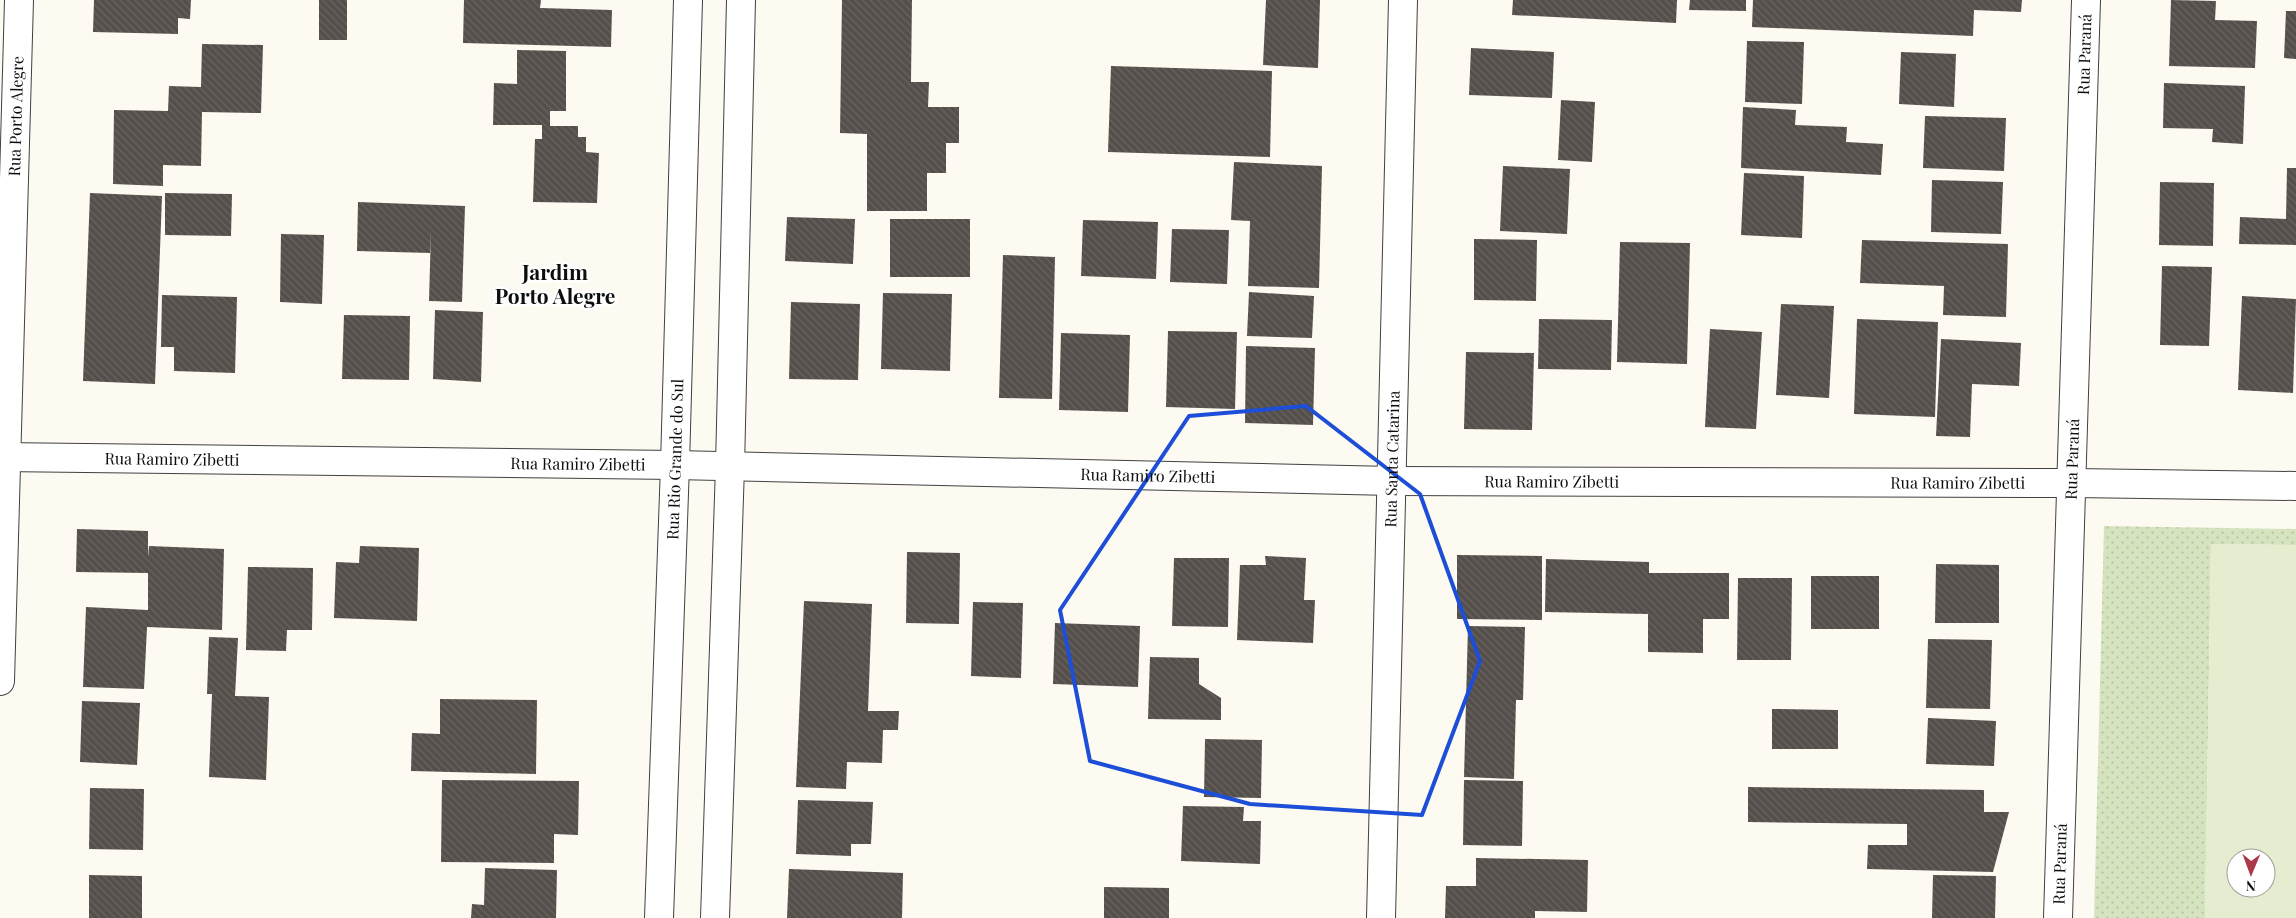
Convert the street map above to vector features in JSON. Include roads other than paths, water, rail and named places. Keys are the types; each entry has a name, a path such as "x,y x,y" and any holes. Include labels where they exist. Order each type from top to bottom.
{"street":[{"name":"Rua Porto Alegre","path":"0,681 3,457 19,0"},
{"name":"Rua Rio Grande do Sul","path":"659,918 675,465 688,0"},
{"path":"715,918 730,467 741,0"},
{"name":"Rua Santa Catarina","path":"1381,918 1403,0"},
{"name":"Rua Paraná","path":"2058,918 2086,0"},
{"name":"Rua Ramiro Zibetti","path":"3,457 675,465 1392,481 2072,483 2296,486"}],"district":[{"name":"Jardim Porto Alegre","path":"555,285"}]}
